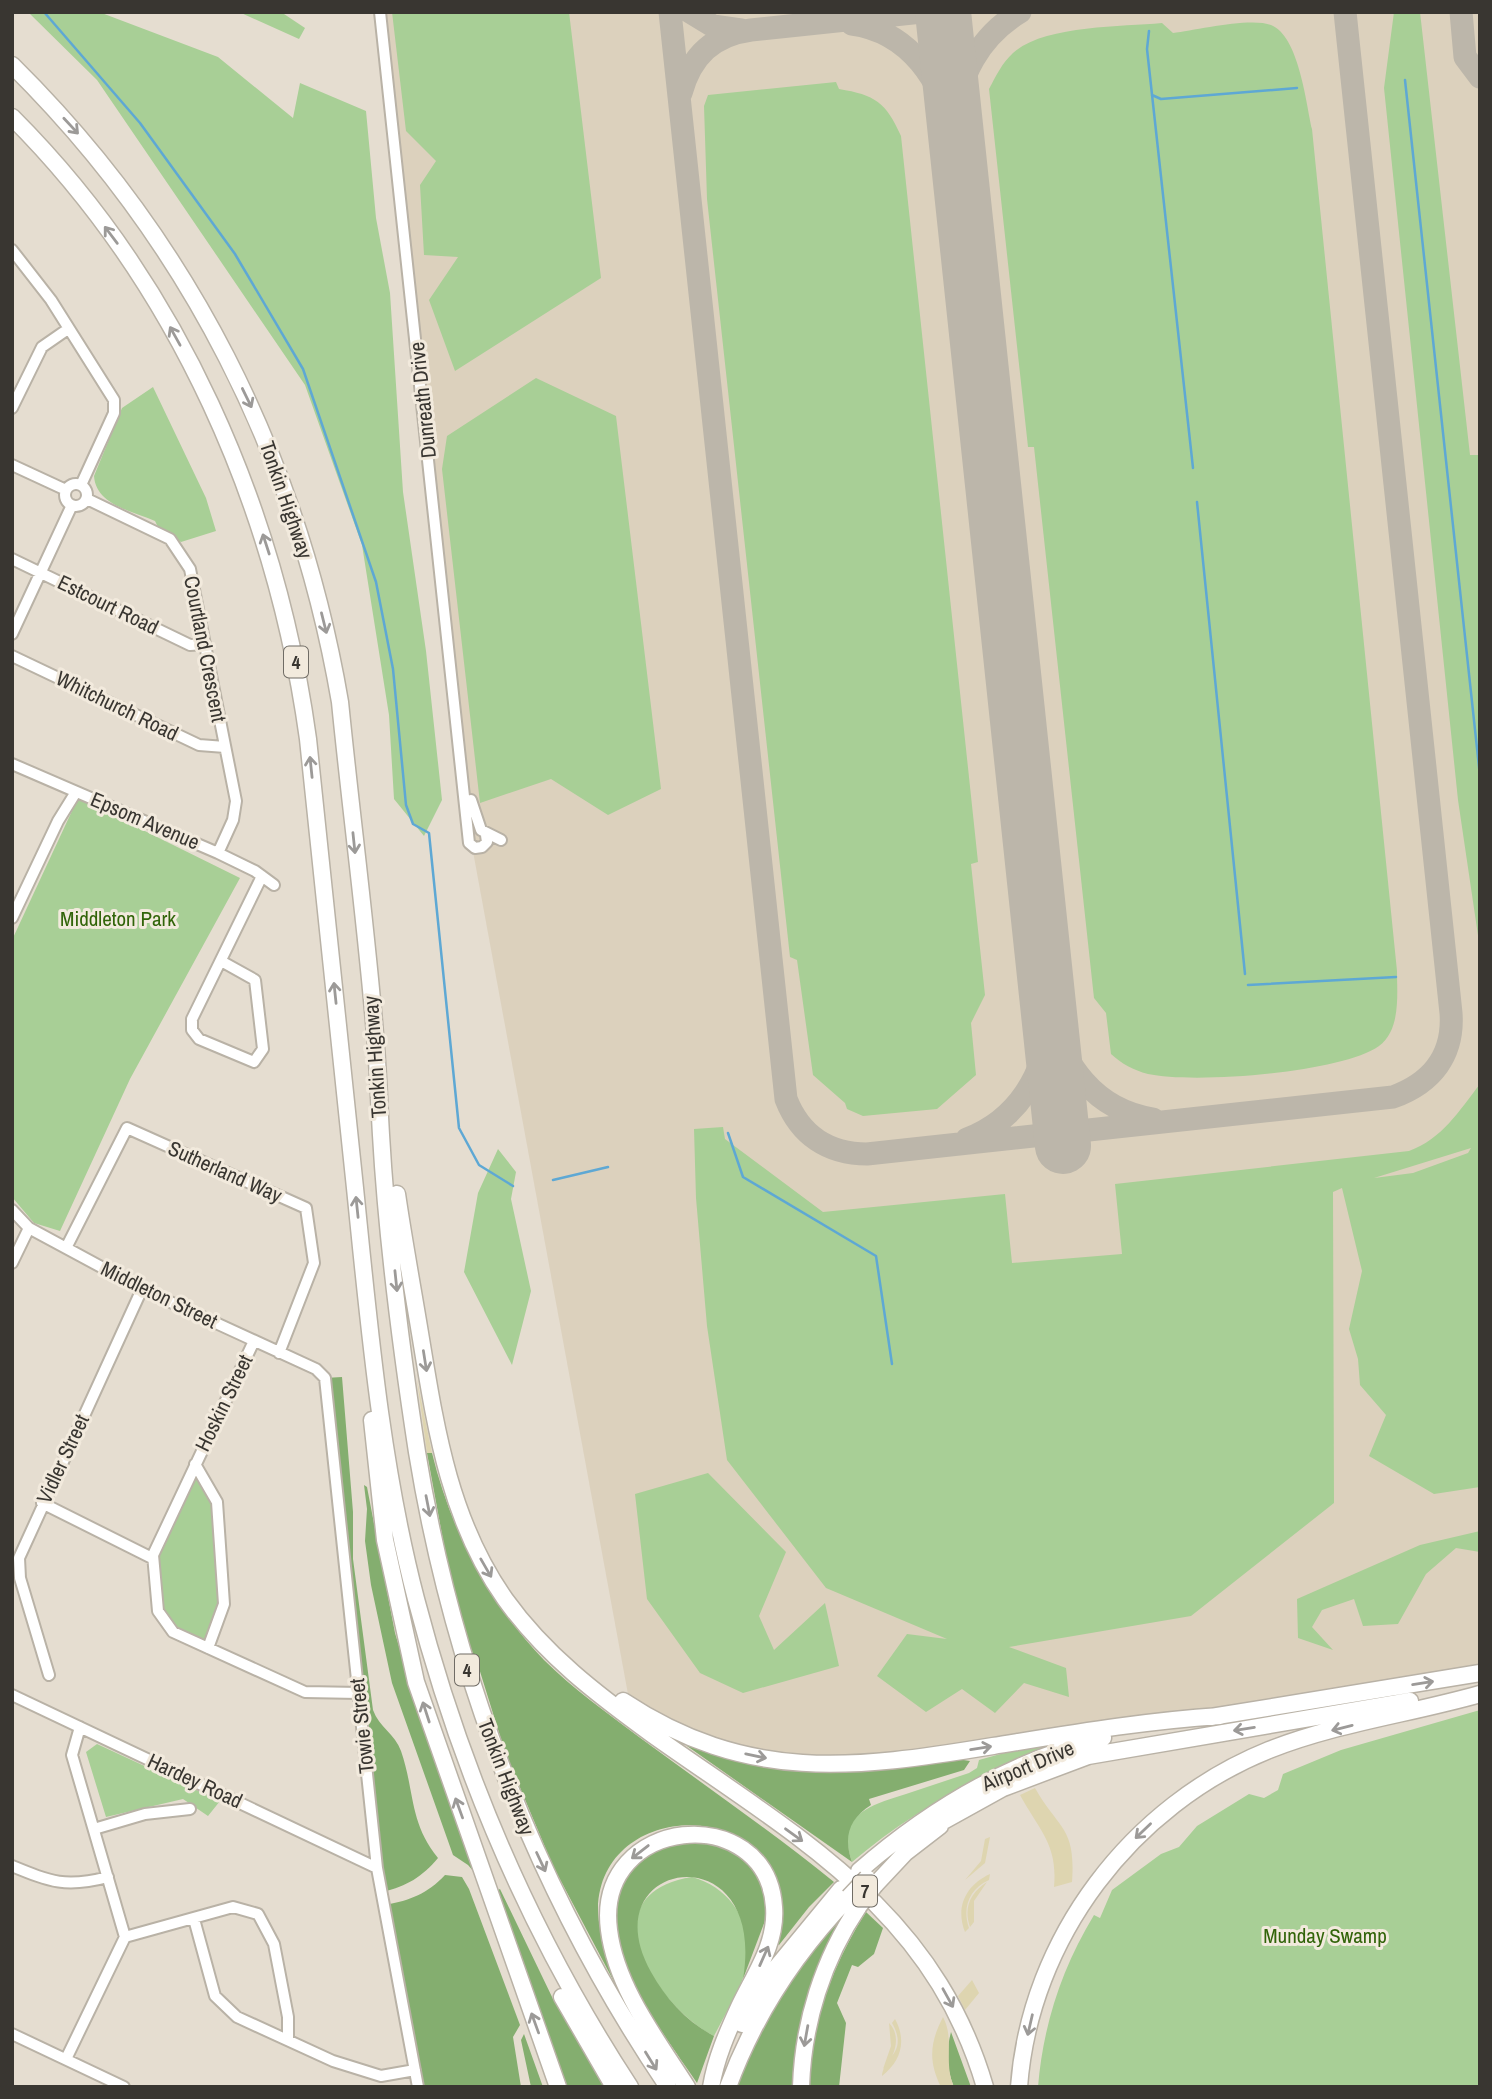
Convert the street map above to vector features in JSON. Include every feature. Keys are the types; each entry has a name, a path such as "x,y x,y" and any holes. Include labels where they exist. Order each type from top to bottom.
{"highway":[{"name":"Tonkin Highway","path":"12,65 92,149 193,294 253,409 284,488 319,605 340,702 379,1079 381,1136 417,1453 438,1561 470,1679 510,1792 542,1865 602,1982 668,2087"},
{"name":"Tonkin Highway","path":"12,117 70,181 151,291 217,417 250,496 274,569 294,652 309,739 372,1348 392,1486 417,1602 471,1769 521,1894 579,2006 630,2087"},
{"path":"379,1079 432,1402 449,1483 476,1550 504,1597 535,1637 604,1688 672,1728 740,1753 792,1763 836,1766 882,1764 1149,1721 1220,1716"},
{"path":"372,1348 372,1420 381,1510 409,1652 447,1777 558,2087"},
{"path":"417,1602 425,1647 440,1702 496,1860 542,1960 614,2087"},
{"name":"7","path":"535,1637 576,1677 842,1871 886,1912 925,1961 950,2000 985,2087"},
{"name":"Airport Drive","path":"713,2087 748,2012 775,1969 850,1897 927,1817 978,1787 1032,1761 1118,1734 1480,1672"},
{"path":"728,2087 750,2037 780,1983 815,1935 867,1878 936,1824 977,1801 1031,1776 1088,1756 1480,1687"},
{"path":"1019,2087 1034,2008 1062,1938 1105,1871 1167,1809 1208,1780 1286,1744 1480,1694"},
{"path":"687,2087 648,2025 624,1978 609,1933 607,1914 615,1882 634,1856 661,1839 693,1833 727,1841 743,1851 763,1874 774,1906 768,1949 719,2053 713,2087"},
{"path":"801,2087 805,2037 818,1990 846,1926 850,1897"}],"street":[{"name":"Dunreath Drive","path":"380,12 469,843 475,848 482,847 487,842 486,835 475,818 465,788"},
{"path":"12,250 51,300 111,394 115,406 81,485"},
{"path":"12,408 42,347 68,328"},
{"path":"12,465 66,490"},
{"path":"72,485 81,485 87,491 86,499 81,505 72,505 66,500 66,490 72,485"},
{"name":"Courtland Crescent","path":"86,499 170,539 190,569 235,809 218,853"},
{"path":"12,634 72,505"},
{"name":"Estcourt Road","path":"12,559 190,645 205,644"},
{"name":"Whitchurch Road","path":"12,656 199,745 225,747"},
{"name":"Epsom Avenue","path":"12,764 70,790 128,811 218,853 274,885"},
{"path":"12,918 70,790"},
{"name":"Dunreath Drive","path":"486,835 501,840"},
{"path":"221,961 255,980 263,1049 254,1062 199,1039 192,1030 192,1019 262,876"},
{"name":"Sutherland Way","path":"66,1248 127,1128 306,1208 314,1263 279,1353"},
{"name":"Middleton Street","path":"12,1210 29,1228 142,1289 313,1368"},
{"path":"12,1263 29,1228"},
{"name":"Vidler Street","path":"49,1675 15,1557 142,1289"},
{"name":"Hoskin Street","path":"152,1558 254,1341"},
{"name":"Towie Street","path":"313,1368 325,1378 377,1868 418,2087"},
{"name":"Hoskin Street","path":"195,1464 214,1493 218,1527 223,1604 208,1648"},
{"path":"42,1503 152,1558 161,1619 173,1632 305,1692 359,1693"},
{"name":"Hardey Road","path":"12,1695 377,1868"},
{"path":"66,2060 125,1937 72,1755 80,1727"},
{"path":"94,1829 145,1814 191,1809"},
{"path":"12,1866 54,1883 79,1885 108,1877"},
{"path":"125,1937 233,1907 258,1913 274,1944 288,2017 288,2038"},
{"path":"194,1919 215,1996 237,2017 288,2038 333,2061 382,2076 415,2070"},
{"path":"12,2034 124,2087"}],"shaded area":[{"path":"380,12 1480,12 1480,1672 958,1752 767,1759 630,1705 472,846"}],"green space":[{"path":"28,12 99,12 218,57 293,118 300,83 366,111 376,218 390,293 403,492 426,651 442,800 424,836 394,799 389,715 362,545 305,385 97,80"},
{"path":"239,12 281,12 305,28 299,39"},
{"path":"392,12 569,12 601,278 455,371 429,300 458,257 424,255 420,185 436,161 406,131"},
{"path":"1394,12 1420,12 1470,455 1480,455 1480,949 1458,800 1384,88"},
{"path":"1162,23 1173,33 1237,23 1271,25 1281,32 1288,42 1300,71 1312,129 1397,971 1394,1021 1391,1031 1379,1046 1333,1063 1231,1077 1170,1077 1148,1074 1124,1064 1111,1054 1106,1013 1094,998 1034,447 1028,447 989,89 1002,65 1013,53 1044,37 1084,29"},
{"path":"836,82 839,89 862,94 878,102 890,115 901,136 978,862 971,864 985,995 971,1023 976,1075 937,1109 863,1116 847,1109 845,1103 813,1075 797,960 790,957 707,199 704,106 708,95"},
{"path":"536,378 616,416 661,789 608,815 551,779 480,803 442,469 447,436"},
{"path":"153,387 206,498 216,531 181,542 158,527 155,521 108,500 96,486 94,476 122,408"},
{"name":"Middleton Park","path":"78,798 240,878 130,1079 60,1231 34,1223 12,1197 12,940"},
{"path":"1480,1084 1480,1487 1434,1494 1369,1456 1386,1415 1360,1385 1358,1359 1349,1329 1362,1271 1342,1188 1333,1192 1334,1503 1191,1616 1009,1647 1066,1668 1069,1697 1024,1683 995,1713 962,1689 926,1712 877,1676 907,1634 947,1639 826,1588 727,1460 707,1326 696,1198 694,1129 723,1127 725,1139 823,1212 1005,1194 1012,1263 1122,1254 1115,1184 1409,1151 1440,1132","holes":["1471,1148 1468,1153 1413,1173 1374,1178"]},
{"path":"498,1149 516,1172 511,1199 531,1291 512,1365 464,1272 478,1193"},
{"path":"342,1377 353,1512 353,1559 373,1710 401,1751 417,1819 438,1858 414,1880 383,1892 325,1378"},
{"path":"427,1453 432,1453 450,1510 474,1564 506,1615 544,1660 602,1709 834,1882 809,1907 779,1945 776,1943 781,1906 771,1870 750,1845 721,1830 688,1825 655,1831 626,1847 606,1873 598,1909 604,1942 626,1995 622,1997 553,1866 505,1752 478,1665 466,1638 450,1578"},
{"path":"195,1464 214,1493 224,1604 208,1648 164,1624 152,1558"},
{"path":"708,1473 786,1552 759,1616 774,1650 825,1603 839,1666 743,1693 700,1673 647,1599 635,1494"},
{"path":"364,1485 367,1487 395,1633 411,1686 481,1880 468,1865 453,1855 392,1683 371,1585 365,1541 367,1509"},
{"path":"1480,1531 1480,1552 1456,1548 1426,1574 1398,1624 1363,1626 1354,1599 1322,1610 1312,1627 1333,1650 1298,1638 1297,1599 1420,1545"},
{"name":"Munday Swamp","path":"1480,1710 1480,2087 1038,2087 1049,2019 1064,1976 1094,1915 1100,1918 1112,1890 1161,1854 1179,1847 1197,1826 1249,1794 1264,1798 1278,1790 1283,1774 1341,1750"},
{"path":"1046,1741 1048,1748 970,1783 921,1811 852,1862 848,1833 859,1814 893,1798 969,1773 977,1768 979,1760 1004,1753 1004,1750"},
{"path":"690,1742 751,1760 950,1758 970,1761 964,1770 869,1799 871,1805 857,1816 850,1829 848,1845 852,1862 687,1746"},
{"path":"97,1744 220,1801 208,1816 183,1799 106,1817 86,1752"},
{"path":"699,1838 736,1852 759,1877 768,1913 743,1979 744,1931 730,1899 708,1882 683,1877 659,1885 642,1904 638,1934 651,1972 678,2009 714,2036 697,2083 648,2010 633,1981 622,1952 616,1923 618,1896 630,1871 642,1855 658,1847"},
{"path":"445,1875 462,1877 469,1889 520,2025 513,2037 521,2087 418,2087 385,1905 418,1895"},
{"path":"692,1877 708,1883 732,1903 746,1931 747,1964 742,1981 714,2036 692,2021 671,2001 653,1977 641,1952 636,1927 642,1905 660,1887"},
{"path":"500,1889 553,1999 605,2087 567,2087 496,1891"},
{"path":"866,1912 883,1928 874,1954 858,1967 852,1965 837,2003 846,2023 839,2087 808,2087 814,2040 826,1995 843,1953"},
{"path":"839,1921 795,2087 737,2087 780,1999 807,1959"},
{"path":"951,2032 971,2087 954,2087 951,2080 948,2046"},
{"path":"524,2034 543,2087 531,2087 521,2040"}],"sand":[{"path":"417,1380 432,1453 427,1453"},
{"path":"1035,1788 1068,1839 1073,1864 1072,1882 1054,1887 1050,1848 1020,1795"},
{"path":"990,1837 985,1863 965,1880 981,1861 985,1839"},
{"path":"990,1874 989,1880 976,1888 969,1900 966,1913 969,1928 965,1932 961,1914 965,1898 975,1884"},
{"path":"987,1882 974,1901 974,1922 970,1927 967,1913 970,1901 977,1890"},
{"path":"972,1980 979,1993 965,2010 958,1996"},
{"path":"943,2017 948,2034 949,2069 954,2087 941,2087 932,2060 935,2035"},
{"path":"895,2019 901,2035 900,2050 894,2064 882,2076 883,2069 897,2048 898,2041 892,2023"},
{"path":"889,2023 896,2040 891,2059 883,2069 891,2046"}],"waterway":[{"path":"44,12 140,123 235,254 303,369 376,582 393,669 406,805 413,824 429,833 459,1128 479,1165 513,1186"},
{"path":"1149,31 1147,49 1193,468"},
{"path":"1405,80 1480,776"},
{"path":"1152,95 1161,99 1297,88"},
{"path":"1197,502 1245,974"},
{"path":"1248,985 1396,977"},
{"path":"728,1133 743,1177 876,1256 892,1364"},
{"path":"553,1180 608,1167"}],"taxiway":[{"path":"670,12 786,1099 799,1123 817,1140 840,1150 867,1154 1393,1097 1419,1084 1438,1066 1444,1054 1449,1042 1451,1013 1345,12"},
{"path":"690,12 713,26 741,30"},
{"path":"681,93 698,58 715,42 725,37 751,30 922,12"},
{"path":"956,123 961,90 973,59 993,33 1020,12"},
{"path":"1461,12 1465,57 1480,77"},
{"path":"852,24 873,29 907,48 932,78 956,134"},
{"path":"1049,1012 1063,1049 1084,1082 1114,1106 1153,1119"},
{"path":"967,1139 1000,1120 1026,1093 1042,1060 1048,1022"}],"runway":[{"path":"943,12 1063,1146"}]}
